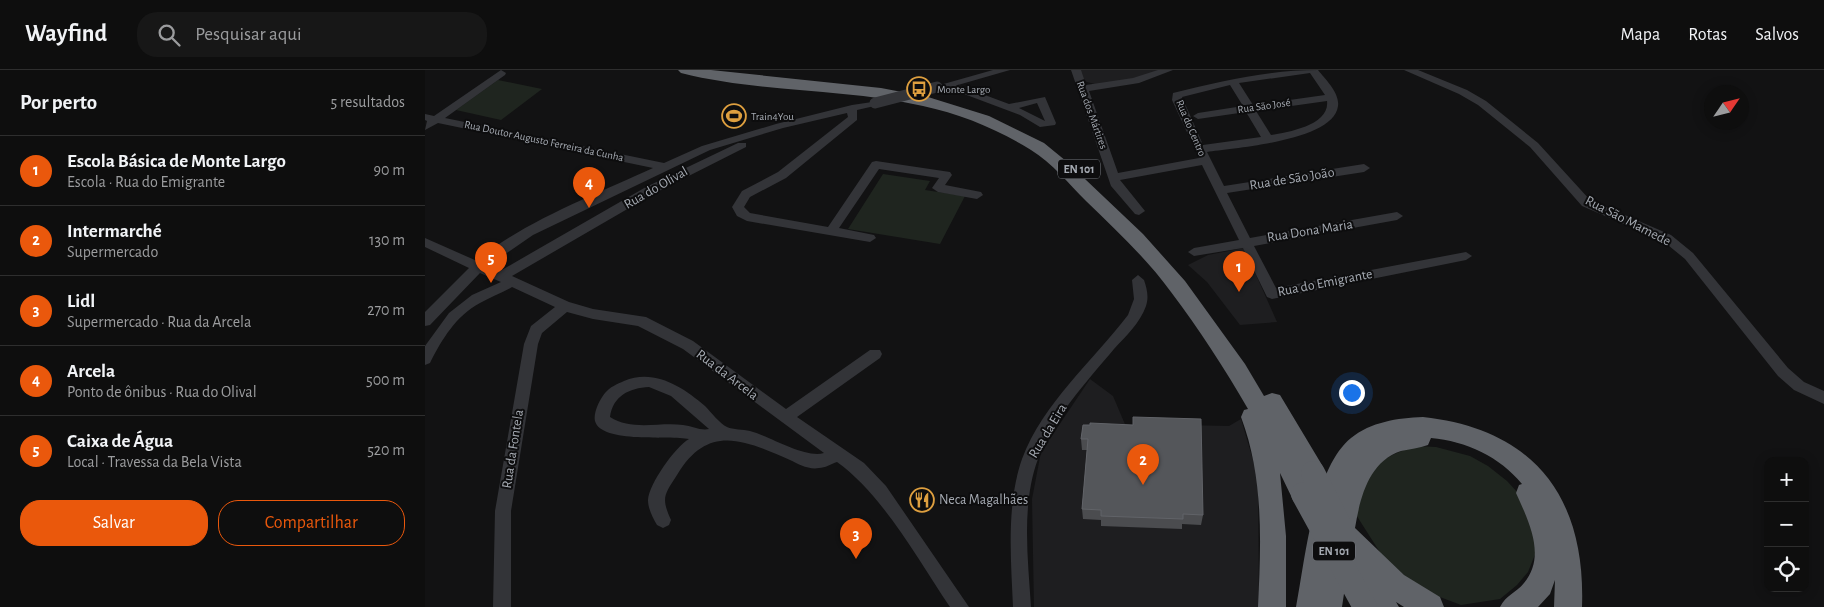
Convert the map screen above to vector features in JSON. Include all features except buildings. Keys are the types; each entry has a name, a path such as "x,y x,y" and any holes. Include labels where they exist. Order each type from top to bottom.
{"highway":[{"name":"EN 101","path":"679,71 921,93 983,110 1011,121 1039,136 1062,153 1093,182 1188,283 1221,322 1251,366 1308,484 1345,536 1372,588"},
{"name":"EN 101","path":"717,73 909,98 968,113 1022,138 1060,165 1136,239 1178,286 1237,370 1372,588"},
{"path":"1237,370 1233,378 1256,424 1270,483 1274,540 1272,607"},
{"path":"1310,607 1333,485 1347,457 1363,442 1386,430 1413,426 1441,428 1470,436 1499,450 1520,466 1539,486 1555,510 1565,541 1569,567 1568,607"},
{"path":"1328,607 1349,493 1362,468 1376,453 1397,442 1419,438 1442,440 1467,446 1492,460 1529,493 1540,514 1548,539 1549,557 1543,582 1527,600 1514,607"},
{"path":"1372,588 1385,607"},
{"path":"1372,588 1410,597 1430,607"}],"street":[{"path":"425,321 460,283 493,254 529,232 664,166 706,148 758,132 1005,70"},
{"name":"Rua dos Mártires","path":"1076,70 1117,186 1139,211"},
{"path":"1082,89 1135,81 1168,70"},
{"path":"1114,176 1267,138 1311,130 1329,118 1334,108 1331,97 1313,70 1233,81 1267,138"},
{"name":"Rua São Mamede","path":"1409,70 1481,103 1534,145 1586,203 1667,238 1695,263 1783,372 1799,386 1824,398"},
{"path":"425,127 430,118 501,73"},
{"name":"Rua do Centro","path":"1203,155 1177,100 1177,96 1233,81"},
{"path":"950,84 960,90 1009,107"},
{"name":"Rua São José","path":"1197,116 1331,97"},
{"path":"852,108 853,118 783,175 746,194 738,207 741,213 747,217 870,238"},
{"name":"Rua Doutor Augusto Ferreira da Cunha","path":"430,118 664,166"},
{"name":"Rua do Olival","path":"425,359 446,325 465,306 648,190 697,165 749,142 758,132"},
{"name":"Rua do Emigrante","path":"1203,155 1272,294 1465,256"},
{"path":"831,231 876,165 946,175 938,188 977,195"},
{"name":"Rua de São João","path":"1220,190 1364,168"},
{"name":"Rua Dona Maria","path":"1194,252 1246,241 1397,216"},
{"name":"Rua da Arcela","path":"425,242 565,306 593,314 641,321 688,345 786,418 858,468 880,491 960,607"},
{"name":"Rua da Eira","path":"1022,607 1021,520 1025,483 1031,457 1048,427 1080,382 1133,316 1141,299 1138,280"},
{"name":"Rua da Fontela","path":"502,607 503,511 531,344 536,330 565,306"},
{"path":"786,418 875,354"},
{"path":"705,437 684,432 621,429 608,425 602,420 603,413 613,393 626,384 639,380 657,381 701,411 722,432"},
{"path":"663,520 657,510 656,496 659,488 691,445 705,437 722,432 736,433 806,460 818,462 840,454"}],"shaded area":[{"path":"1079,70 1162,70 1142,78 1099,85 1083,81"},
{"path":"498,80 542,89 501,120 456,110"},
{"path":"883,174 930,181 925,190 965,196 940,244 848,229"},
{"path":"1244,248 1277,322 1240,325 1207,282 1188,265 1208,255"},
{"path":"1090,379 1113,396 1127,429 1134,424 1229,426 1241,419 1258,477 1259,607 1034,607 1032,499 1041,452"},
{"path":"1416,446 1436,447 1470,456 1488,466 1507,481 1519,494 1529,513 1536,552 1528,572 1517,585 1500,599 1461,605 1432,594 1388,565 1353,510 1364,485 1375,468 1390,456"}],"place":[{"name":"Monte Largo","path":"919,89"},
{"name":"Train4You","path":"734,116"},
{"name":"Arcela","path":"589,208"},
{"name":"Caixa de Água","path":"491,283"},
{"name":"Escola Básica de Monte Largo","path":"1239,292"},
{"name":"Intermarché","path":"1143,485"},
{"name":"Neca Magalhães","path":"922,500"},
{"name":"Lidl","path":"856,559"}]}
